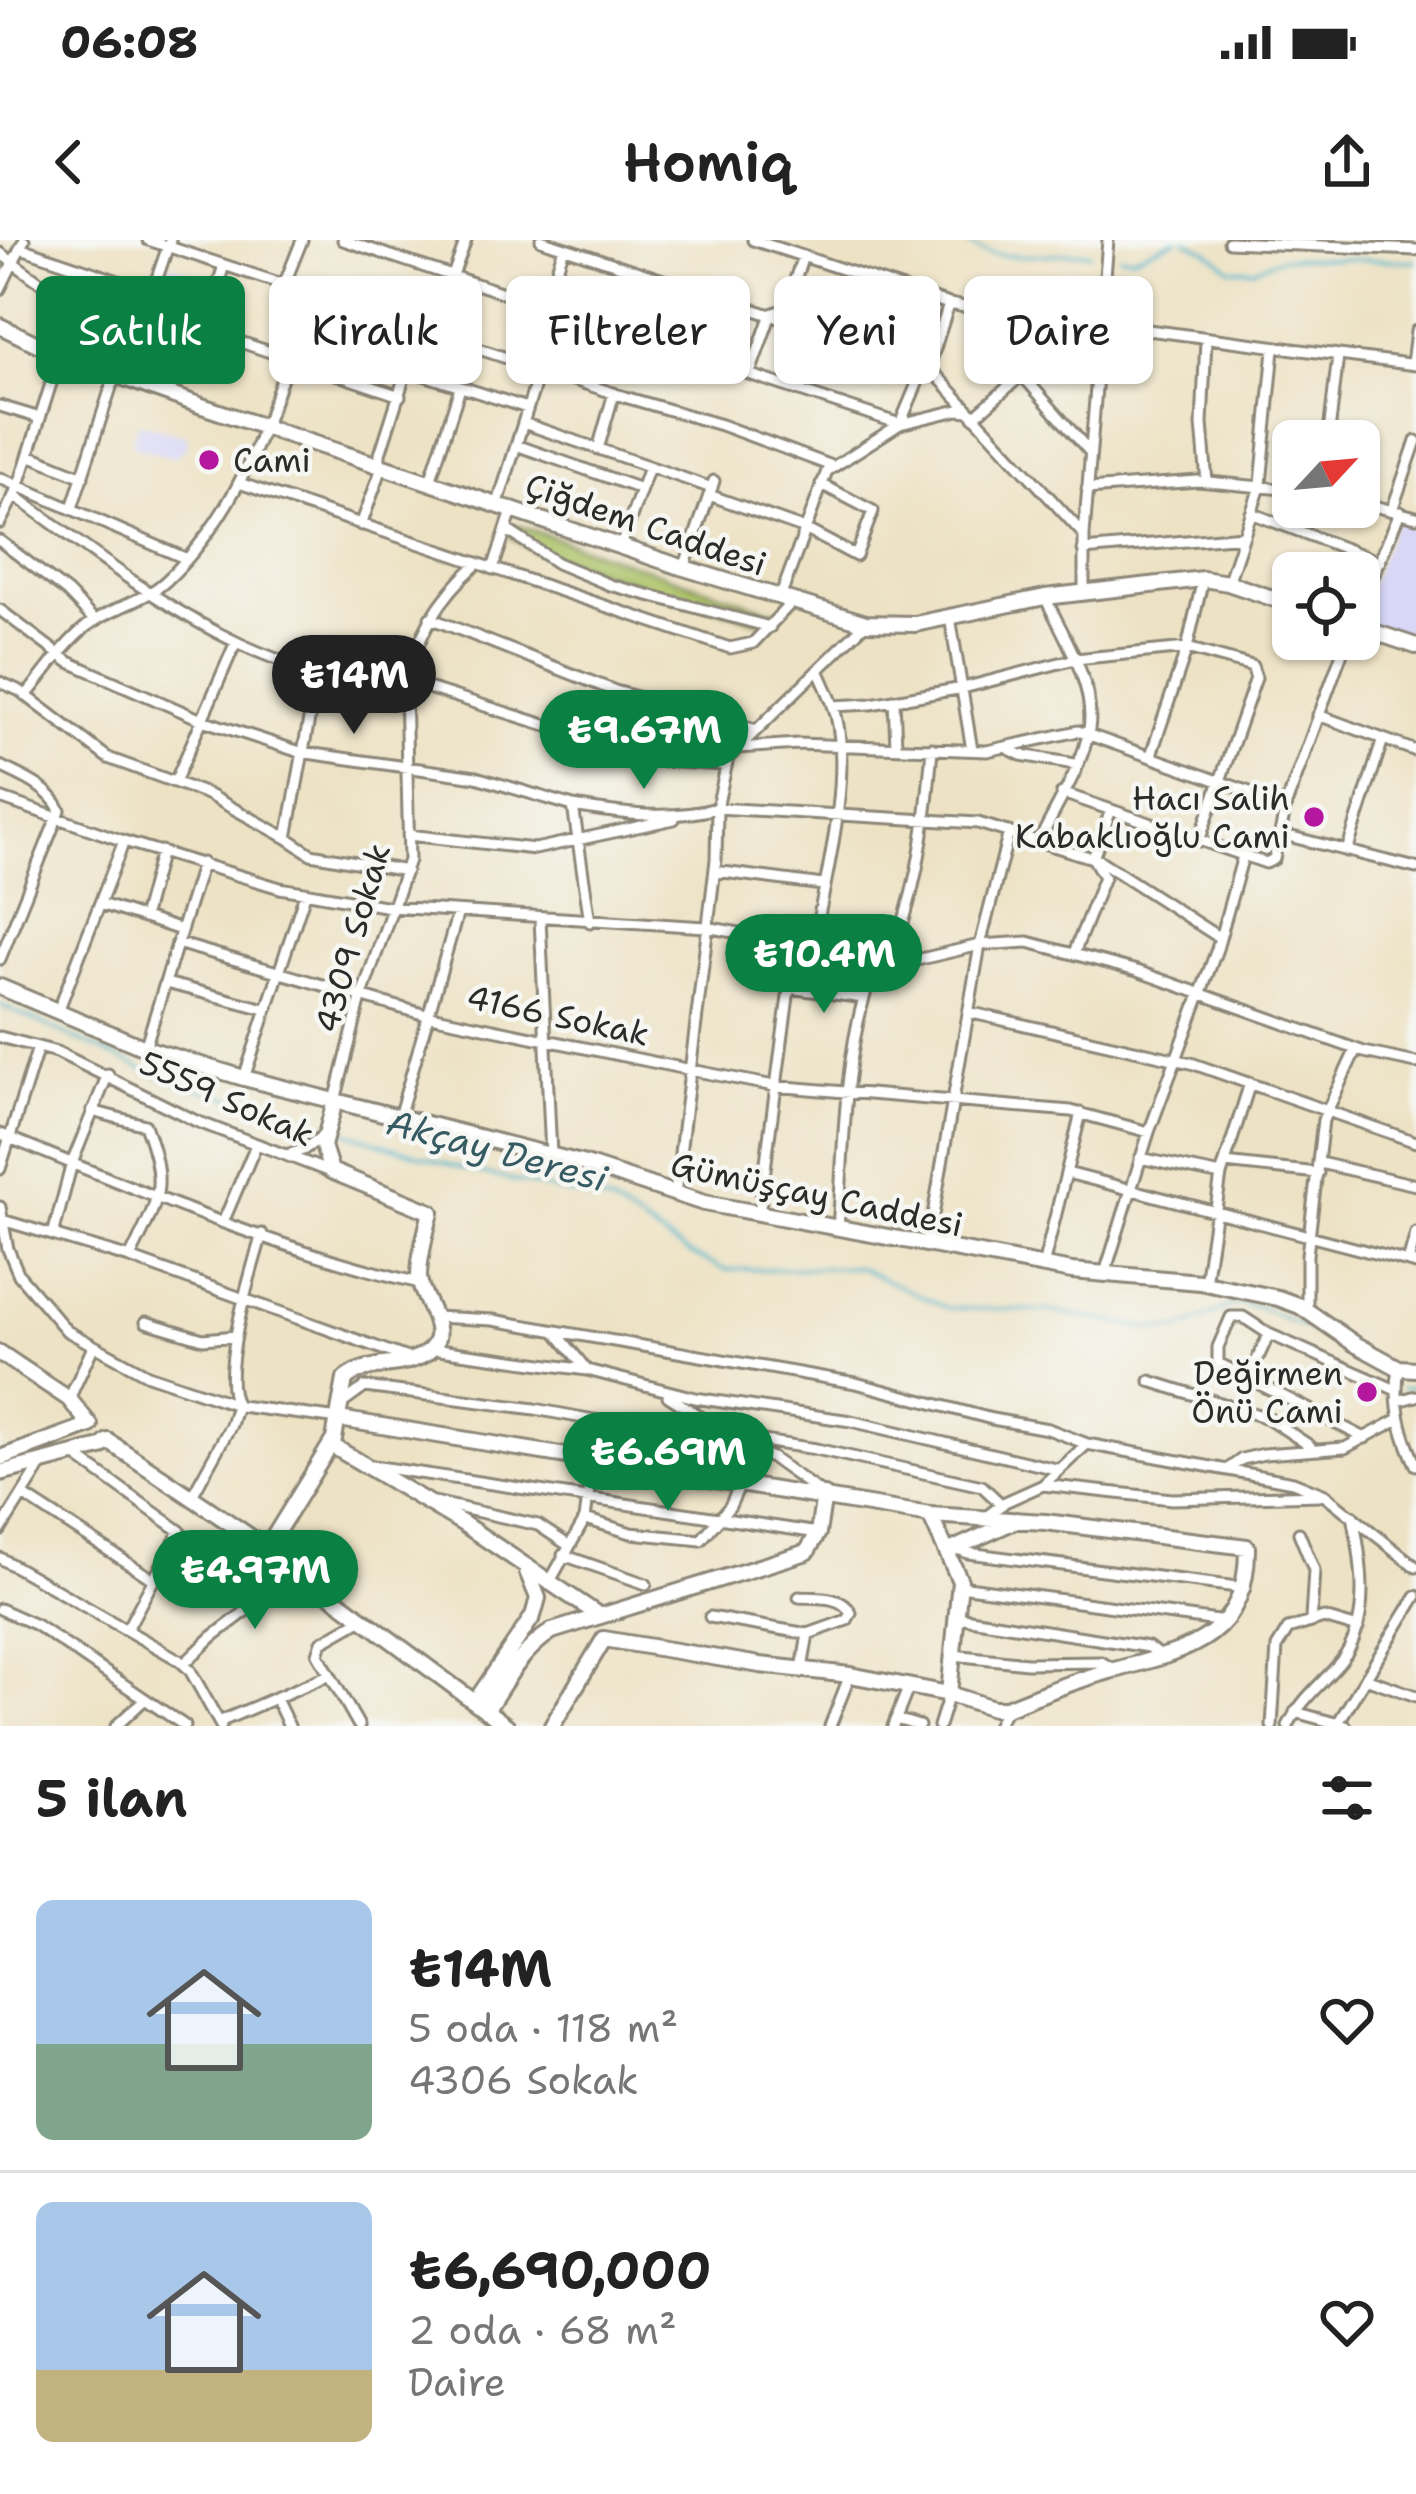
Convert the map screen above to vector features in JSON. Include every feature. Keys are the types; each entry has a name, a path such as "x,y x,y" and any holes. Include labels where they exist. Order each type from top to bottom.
{"street":[{"path":"148,240 169,243 269,280"},
{"path":"288,276 302,240"},
{"path":"343,240 506,292"},
{"path":"453,275 466,240"},
{"path":"541,240 774,315"},
{"path":"753,240 964,307"},
{"path":"1105,276 1108,240"},
{"path":"1229,242 1416,250"},
{"path":"157,276 169,243"},
{"path":"0,289 23,244 108,276"},
{"path":"554,276 564,248"},
{"path":"0,253 36,282"},
{"path":"802,256 784,309 771,314 750,373 900,424"},
{"path":"220,276 224,265"},
{"path":"940,331 949,304"},
{"name":"Çiğdem Caddesi","path":"0,326 36,343"},
{"path":"1153,332 1414,364 1416,331"},
{"path":"1206,340 1202,424 1207,482"},
{"path":"1228,583 1261,484 1274,349"},
{"path":"1330,420 1338,356"},
{"path":"940,380 1084,535"},
{"path":"0,523 16,491 51,384"},
{"path":"72,508 116,384"},
{"name":"Çiğdem Caddesi","path":"142,384 684,568 866,623 898,625 1045,597 1203,579 1272,598"},
{"path":"23,693 95,621 150,594 187,559 239,483 267,427 280,384"},
{"path":"364,384 400,396"},
{"path":"361,526 404,384"},
{"path":"448,384 527,408"},
{"path":"493,569 507,530 505,505 516,445 535,384"},
{"path":"589,384 832,466"},
{"path":"900,424 917,384"},
{"path":"971,414 1010,384"},
{"path":"1030,384 1090,452"},
{"path":"1084,592 1096,384"},
{"path":"430,481 460,388"},
{"path":"598,449 614,393"},
{"path":"0,406 40,418"},
{"path":"239,483 730,647 753,643 770,627 786,600 805,529 832,466 900,424 958,410 971,414"},
{"path":"523,423 712,488 856,556 873,511 821,484"},
{"path":"1380,562 1416,441"},
{"path":"516,445 641,489"},
{"path":"28,455 83,477"},
{"path":"621,546 649,466"},
{"path":"0,478 150,594 260,656 368,685 406,684 659,761 724,765"},
{"path":"1087,489 1207,482 1272,486"},
{"path":"684,568 712,488"},
{"path":"16,491 72,508 187,559"},
{"path":"1380,507 1416,518"},
{"path":"1252,513 1354,552"},
{"path":"507,530 557,562 610,585 770,627"},
{"path":"1083,550 1243,536"},
{"path":"0,542 67,592 95,621"},
{"name":"4309 Sokak","path":"334,1173 323,1154 326,1131 361,998 406,871 406,684 430,618 449,589 477,564"},
{"path":"1151,755 1187,648 1203,579"},
{"path":"604,607 610,585"},
{"path":"1040,841 1088,733 1088,707 1076,659 1045,597"},
{"path":"0,610 59,656 122,688 300,752 476,777 573,806 688,816"},
{"path":"950,617 972,750"},
{"path":"430,618 615,691 754,729"},
{"path":"675,1194 724,765 754,729 866,623"},
{"path":"1380,634 1416,646"},
{"path":"175,782 235,644"},
{"path":"833,706 963,688 1076,659 1187,648 1252,666 1255,671 1199,841"},
{"path":"1062,794 1272,862 1286,805 1339,660"},
{"path":"287,838 318,671"},
{"path":"813,947 835,814 840,745 833,706 819,672"},
{"path":"0,678 108,758 242,811 310,854 406,871"},
{"path":"596,741 615,691"},
{"path":"894,700 896,746"},
{"path":"1318,715 1416,751"},
{"path":"735,748 840,745 972,750 1007,748 1078,731 1286,805"},
{"path":"1347,851 1383,739"},
{"path":"838,1229 849,1093 864,998 873,973 888,960 909,902 926,820 932,748"},
{"path":"1007,748 1021,755 1075,764"},
{"path":"0,766 29,779 59,806 59,818 0,959"},
{"path":"0,798 124,841 304,894 390,907 706,927 904,962 1017,941 1073,953 1357,1049 1416,1063"},
{"path":"573,806 590,922"},
{"path":"408,835 535,849 717,808 977,824 1094,858 1220,938"},
{"path":"1073,953 1104,877 1094,858 1112,810"},
{"path":"927,1246 980,945 1009,832"},
{"path":"1280,834 1414,867 1416,852"},
{"path":"58,1011 124,841"},
{"path":"142,918 160,851"},
{"path":"1105,1274 1148,1132 1220,938 1243,856"},
{"path":"145,1048 202,862"},
{"path":"715,871 824,885"},
{"path":"244,1078 304,894"},
{"path":"101,904 181,930"},
{"path":"399,1117 458,912"},
{"path":"540,918 551,1155"},
{"name":"4166 Sokak","path":"177,943 426,1015 691,1070 774,1086 1081,1113 1148,1132"},
{"path":"759,1214 795,944"},
{"path":"166,983 265,1010"},
{"name":"Gümüşçay Caddesi","path":"0,987 145,1048 244,1078 551,1155 675,1194 927,1246 1105,1274 1204,1283 1278,1298 1399,1368 1416,1369"},
{"path":"789,988 864,998"},
{"path":"968,1012 1191,1063 1416,1142"},
{"name":"5559 Sokak","path":"0,1037 108,1075 256,1145 431,1212 420,1283"},
{"path":"0,1169 4,1135 38,1047"},
{"path":"1307,1311 1309,1239 1323,1120 1357,1049"},
{"path":"52,1234 72,1163 108,1075"},
{"path":"1204,1283 1223,1169 1250,1083"},
{"path":"130,1258 159,1196 158,1162 145,1125 151,1097"},
{"path":"92,1111 145,1125"},
{"path":"1043,1265 1081,1113"},
{"path":"284,1155 308,1148 326,1131"},
{"path":"4,1135 262,1234 374,1273 420,1283 438,1330 431,1349"},
{"path":"224,1220 256,1145"},
{"path":"1140,1158 1223,1169 1319,1168 1416,1185"},
{"path":"1067,1173 1412,1263 1416,1233"},
{"path":"0,1208 14,1264 26,1286 61,1325 148,1375 237,1405 264,1412 339,1412 930,1514 1217,1540 1246,1547 1245,1588 1225,1622 1187,1650 1006,1708 850,1675 604,1640 545,1624 524,1566"},
{"path":"2,1220 130,1258 410,1359"},
{"path":"237,1405 231,1396 236,1336 262,1234"},
{"path":"0,1260 14,1264"},
{"path":"434,1317 493,1320 856,1383 1048,1429 1088,1444 1293,1482 1325,1495 1416,1568"},
{"path":"1365,1438 1249,1377 1229,1372 1215,1356 1231,1317 1244,1317 1269,1334 1397,1395 1416,1396"},
{"path":"146,1322 203,1339 236,1336"},
{"path":"555,1331 587,1370"},
{"path":"1249,1377 1269,1334"},
{"path":"69,1400 93,1347"},
{"path":"268,1548 331,1445 344,1382 350,1375 431,1349 587,1370 658,1390 851,1421 1056,1469"},
{"path":"0,1353 69,1400 88,1427"},
{"path":"1399,1368 1399,1419 1416,1465"},
{"path":"1150,1381 1268,1418 1313,1448"},
{"path":"339,1412 365,1387 535,1409 750,1449"},
{"path":"658,1390 824,1495"},
{"path":"192,1496 237,1405"},
{"path":"1228,1469 1242,1459 1345,1448 1399,1419"},
{"path":"0,1458 103,1426 108,1441 268,1548 507,1726"},
{"path":"88,1427 84,1442 91,1448"},
{"path":"730,1436 816,1449 982,1486 1002,1504"},
{"path":"0,1473 101,1448 108,1441"},
{"path":"986,1517 1043,1485 1088,1444"},
{"path":"331,1445 600,1616 604,1640 552,1726"},
{"path":"74,1454 180,1531 127,1629"},
{"path":"480,1706 585,1519 592,1458"},
{"path":"0,1532 44,1462"},
{"path":"362,1464 818,1533"},
{"path":"585,1519 631,1533 701,1540 742,1482"},
{"path":"1043,1485 1172,1499 1325,1495"},
{"path":"23,1495 154,1580"},
{"path":"480,1706 536,1641 564,1626 807,1552 818,1533 824,1495"},
{"path":"423,1500 538,1526 566,1550 646,1584"},
{"path":"930,1514 952,1550 960,1586 949,1694 939,1726"},
{"path":"1288,1726 1294,1712 1351,1648 1358,1628 1361,1565 1353,1516"},
{"path":"952,1550 1017,1520"},
{"path":"1298,1533 1314,1570 1311,1619"},
{"path":"952,1550 1245,1588"},
{"path":"0,1558 184,1664 220,1724 328,1675"},
{"path":"184,1664 299,1571"},
{"path":"960,1586 1225,1622"},
{"path":"1294,1712 1340,1725 1416,1596"},
{"path":"564,1626 568,1597"},
{"path":"710,1617 808,1634 848,1620 851,1613 834,1600 799,1597"},
{"path":"0,1609 37,1625 185,1726"},
{"path":"957,1617 1148,1647 1163,1659"},
{"path":"358,1726 318,1654 319,1647 364,1618"},
{"path":"1272,1726 1276,1647 1288,1629 1324,1618 1358,1628"},
{"path":"1403,1620 1416,1626"},
{"path":"802,1670 808,1634"},
{"path":"953,1655 1027,1664 1101,1662 1114,1671"},
{"path":"830,1726 850,1675"},
{"path":"1368,1679 1416,1696"},
{"path":"909,1686 895,1723 919,1726"},
{"path":"116,1726 145,1699"},
{"path":"277,1699 289,1726"},
{"path":"997,1726 1006,1708"}],"shaded area":[{"path":"170,264 203,276 166,276"},
{"path":"138,423 184,435 188,439 184,452 179,451 176,458 134,447"},
{"path":"1400,512 1416,518 1416,646 1380,634 1380,560"}],"green space":[{"path":"516,525 776,612 764,623 533,550 511,538"}],"waterway":[{"path":"962,240 1008,256 1091,253"},
{"path":"1120,256 1133,257 1176,240"},
{"path":"1184,240 1231,269 1253,270 1280,258 1416,261"},
{"name":"Akçay Deresi","path":"0,1005 165,1079 324,1125"},
{"name":"Akçay Deresi","path":"333,1128 463,1169 610,1203 690,1254 726,1270 857,1267 947,1308 1051,1311 1152,1329 1181,1329 1237,1303 1262,1308 1331,1340 1386,1378"},
{"name":"Akçay Deresi","path":"1402,1389 1416,1388"}],"place":[{"name":"Cami","path":"209,460"},
{"name":"Hacı Salih Kabaklıoğlu Cami","path":"1314,817"},
{"name":"Değirmen Önü Cami","path":"1367,1392"}]}
